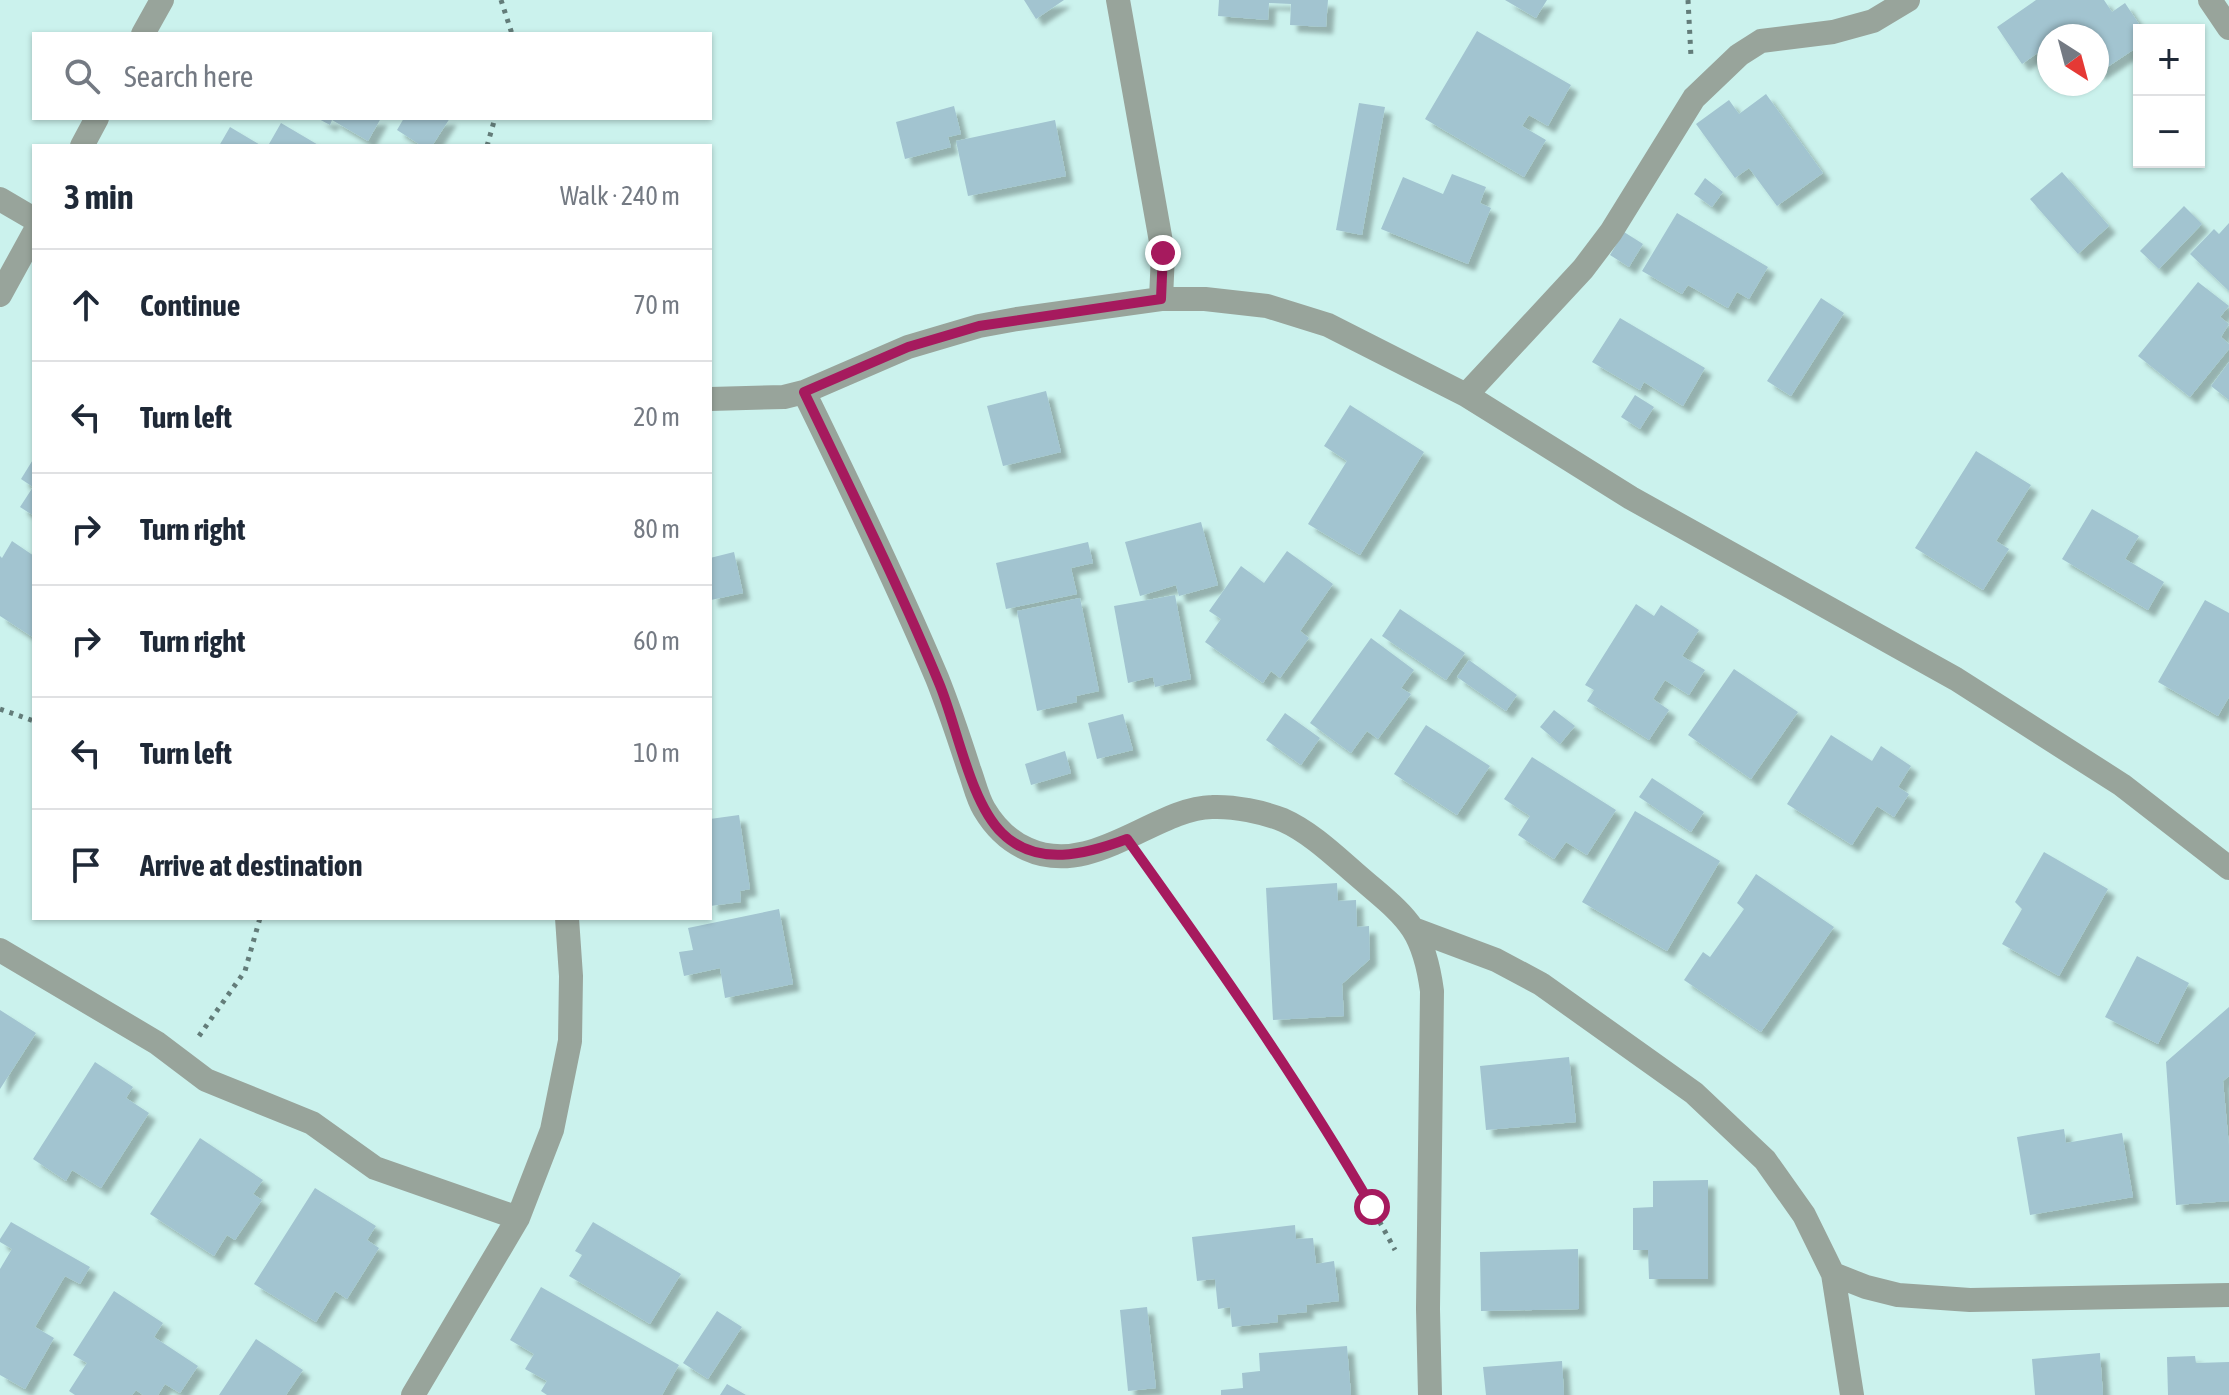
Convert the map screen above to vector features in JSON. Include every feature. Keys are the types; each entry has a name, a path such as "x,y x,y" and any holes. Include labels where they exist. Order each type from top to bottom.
{"street":[{"path":"144,32 162,0"},
{"path":"1118,0 1163,253 1161,299"},
{"path":"1466,395 1583,269 1611,232 1694,98 1739,55 1761,41 1833,32 1873,21 1908,0"},
{"path":"2210,0 2229,28"},
{"path":"83,144 96,120"},
{"path":"0,199 32,218"},
{"path":"0,295 32,237"},
{"path":"712,399 765,399 804,392 908,347 979,326 1161,299 1205,299 1267,306 1328,325 1466,395 1631,498 1956,679 2122,785 2229,868"},
{"path":"804,392 911,616 946,700 983,807 1003,834 1029,850 1058,856 1096,850 1178,815 1210,806 1246,810 1283,820 1321,844 1400,912 1416,930 1428,958 1432,991 1428,1309 1430,1395"},
{"path":"413,1395 518,1218 552,1130 570,1041 571,976 567,920"},
{"path":"1416,930 1496,960 1541,984 1694,1093 1765,1160 1804,1215 1833,1274 1852,1395"},
{"path":"0,950 157,1043 206,1080 312,1123 375,1168 518,1218"},
{"path":"1833,1274 1898,1295 1970,1300 2229,1295"}],"path":[{"path":"501,0 511,32"},
{"path":"1688,0 1694,98"},
{"path":"488,144 494,120"},
{"path":"0,709 32,720"},
{"path":"1127,839 1302,1090 1400,1258"},
{"path":"181,1060 240,979 259,920"}],"building":[{"path":"1024,0 1064,0 1036,19"},
{"path":"1219,0 1328,0 1326,27 1290,25 1291,4 1269,3 1268,20 1218,16"},
{"path":"1505,0 1547,0 1536,18"},
{"path":"2036,0 2104,0 2112,12 2125,3 2139,24 2133,24 2133,50 2109,66 2109,24 2037,24 2037,53 2022,64 1997,27"},
{"path":"1477,31 1571,85 1548,126 1529,115 1522,126 1546,140 1524,177 1425,119"},
{"path":"1766,94 1823,173 1777,206 1749,168 1735,178 1696,124 1729,100 1739,114"},
{"path":"1359,103 1385,107 1362,235 1336,230"},
{"path":"954,106 961,134 948,137 951,147 905,159 896,122"},
{"path":"332,120 380,120 368,141"},
{"path":"403,120 449,120 433,144 419,144 397,130"},
{"path":"1055,120 1066,176 968,196 956,141"},
{"path":"281,123 317,144 269,144"},
{"path":"230,127 259,144 220,144"},
{"path":"2062,172 2109,226 2078,254 2030,199"},
{"path":"1452,174 1486,187 1480,203 1491,208 1468,264 1381,229 1403,177 1443,194"},
{"path":"1705,178 1723,192 1712,207 1694,194"},
{"path":"2184,206 2202,224 2159,269 2140,251"},
{"path":"1677,213 1768,267 1749,299 1737,292 1728,308 1688,285 1682,294 1642,271"},
{"path":"2229,223 2229,291 2190,254 2214,229 2219,234"},
{"path":"1624,232 1643,244 1629,267 1610,255"},
{"path":"2198,282 2229,306 2220,317 2229,324 2221,337 2229,344 2229,349 2190,397 2138,356"},
{"path":"1821,298 1844,313 1791,396 1767,381"},
{"path":"1620,318 1705,368 1683,406 1644,382 1640,390 1592,362"},
{"path":"2229,362 2229,400 2211,386"},
{"path":"1046,391 1061,452 1003,466 987,406"},
{"path":"1635,395 1654,407 1640,429 1621,417"},
{"path":"1350,405 1424,452 1360,555 1308,524 1347,461 1324,446"},
{"path":"1976,451 2031,485 1996,541 2009,549 1983,590 1915,548"},
{"path":"32,461 32,486 21,479"},
{"path":"32,489 32,515 20,507"},
{"path":"2092,509 2139,536 2125,559 2164,582 2148,610 2062,559"},
{"path":"1201,522 1218,585 1179,596 1176,585 1140,596 1125,542"},
{"path":"12,541 32,555 32,637 0,616 0,556 2,558"},
{"path":"1088,542 1093,563 1071,568 1077,594 1006,609 996,563"},
{"path":"1287,551 1333,584 1300,631 1309,638 1280,678 1271,671 1263,683 1205,642 1221,619 1209,611 1241,566 1264,583"},
{"path":"734,552 743,593 712,600 712,558"},
{"path":"1175,595 1191,679 1155,687 1153,677 1128,683 1114,606"},
{"path":"1080,598 1099,691 1076,696 1077,702 1037,711 1017,611"},
{"path":"2205,600 2229,613 2229,697 2218,716 2158,682"},
{"path":"1636,604 1654,616 1661,605 1699,630 1682,656 1705,670 1689,695 1665,680 1653,699 1669,710 1649,740 1587,701 1594,690 1585,685"},
{"path":"1400,609 1465,653 1446,680 1382,636"},
{"path":"1371,638 1414,670 1401,688 1411,694 1378,739 1367,731 1351,753 1310,723"},
{"path":"1469,660 1517,695 1506,711 1457,677"},
{"path":"1734,669 1798,712 1751,779 1688,735"},
{"path":"1554,710 1575,726 1560,744 1540,727"},
{"path":"1285,713 1320,738 1301,765 1266,740"},
{"path":"1123,714 1133,750 1097,759 1088,723"},
{"path":"1426,725 1490,766 1457,815 1394,774"},
{"path":"1831,735 1872,761 1881,746 1911,766 1898,787 1909,794 1894,817 1877,806 1852,845 1787,804"},
{"path":"1065,751 1071,773 1031,785 1025,764"},
{"path":"1532,757 1616,810 1587,855 1566,842 1554,859 1518,835 1530,816 1504,799"},
{"path":"1652,778 1704,812 1691,832 1639,797"},
{"path":"1635,811 1720,861 1667,951 1582,902"},
{"path":"739,815 750,889 740,891 741,902 712,906 712,819"},
{"path":"2044,852 2108,889 2059,976 2002,944 2022,909 2015,902"},
{"path":"1756,874 1834,927 1761,1032 1684,980 1703,952 1710,957 1744,909 1737,903"},
{"path":"1337,883 1338,901 1356,900 1357,927 1369,926 1370,959 1342,984 1344,1016 1273,1020 1266,888"},
{"path":"779,909 793,984 725,998 720,968 684,976 679,952 693,950 688,928"},
{"path":"2137,956 2189,983 2158,1044 2105,1017"},
{"path":"2229,1007 2229,1076 2223,1081 2229,1146 2229,1201 2176,1205 2166,1062"},
{"path":"0,1010 36,1033 0,1089"},
{"path":"1569,1057 1576,1122 1486,1130 1480,1066"},
{"path":"95,1062 133,1087 126,1098 149,1113 101,1188 72,1170 66,1181 33,1159"},
{"path":"2064,1129 2066,1143 2122,1133 2133,1197 2030,1215 2017,1137"},
{"path":"200,1138 263,1180 253,1194 262,1200 235,1240 227,1235 214,1256 150,1214"},
{"path":"1708,1180 1708,1279 1649,1279 1648,1250 1633,1250 1633,1208 1653,1207 1653,1181"},
{"path":"315,1188 376,1226 367,1240 379,1248 347,1299 335,1291 316,1322 254,1284"},
{"path":"11,1222 90,1267 80,1284 65,1276 35,1327 54,1338 25,1389 0,1375 0,1269 12,1249 0,1239"},
{"path":"593,1222 681,1274 650,1324 569,1276 582,1255 575,1251"},
{"path":"1295,1225 1296,1239 1313,1238 1316,1264 1334,1261 1339,1301 1306,1305 1307,1312 1277,1315 1278,1322 1232,1327 1230,1307 1218,1309 1215,1279 1197,1281 1192,1237"},
{"path":"1578,1249 1579,1309 1481,1311 1480,1252"},
{"path":"541,1287 679,1365 662,1395 547,1395 541,1391 547,1381 525,1369 534,1354 510,1340"},
{"path":"114,1291 163,1323 154,1337 198,1366 180,1393 165,1384 158,1395 143,1395 136,1390 132,1395 75,1395 69,1391 87,1363 73,1355"},
{"path":"1147,1307 1156,1388 1128,1391 1120,1310"},
{"path":"717,1311 742,1327 708,1379 683,1363"},
{"path":"256,1339 303,1370 286,1395 219,1395"},
{"path":"1347,1346 1351,1395 1221,1395 1221,1390 1243,1388 1242,1373 1260,1371 1259,1353"},
{"path":"2100,1353 2103,1395 2035,1395 2032,1359"},
{"path":"2195,1356 2196,1363 2229,1362 2229,1395 2168,1395 2167,1357"},
{"path":"1562,1361 1564,1395 1486,1395 1483,1367"},
{"path":"727,1384 746,1395 720,1395"}],"route":[{"path":"1163,253 1161,299 979,326 908,347 804,392 911,616 946,700 983,807 1003,834 1029,850 1058,856 1096,850 1127,839 1276,1052 1327,1129 1372,1207"}]}
